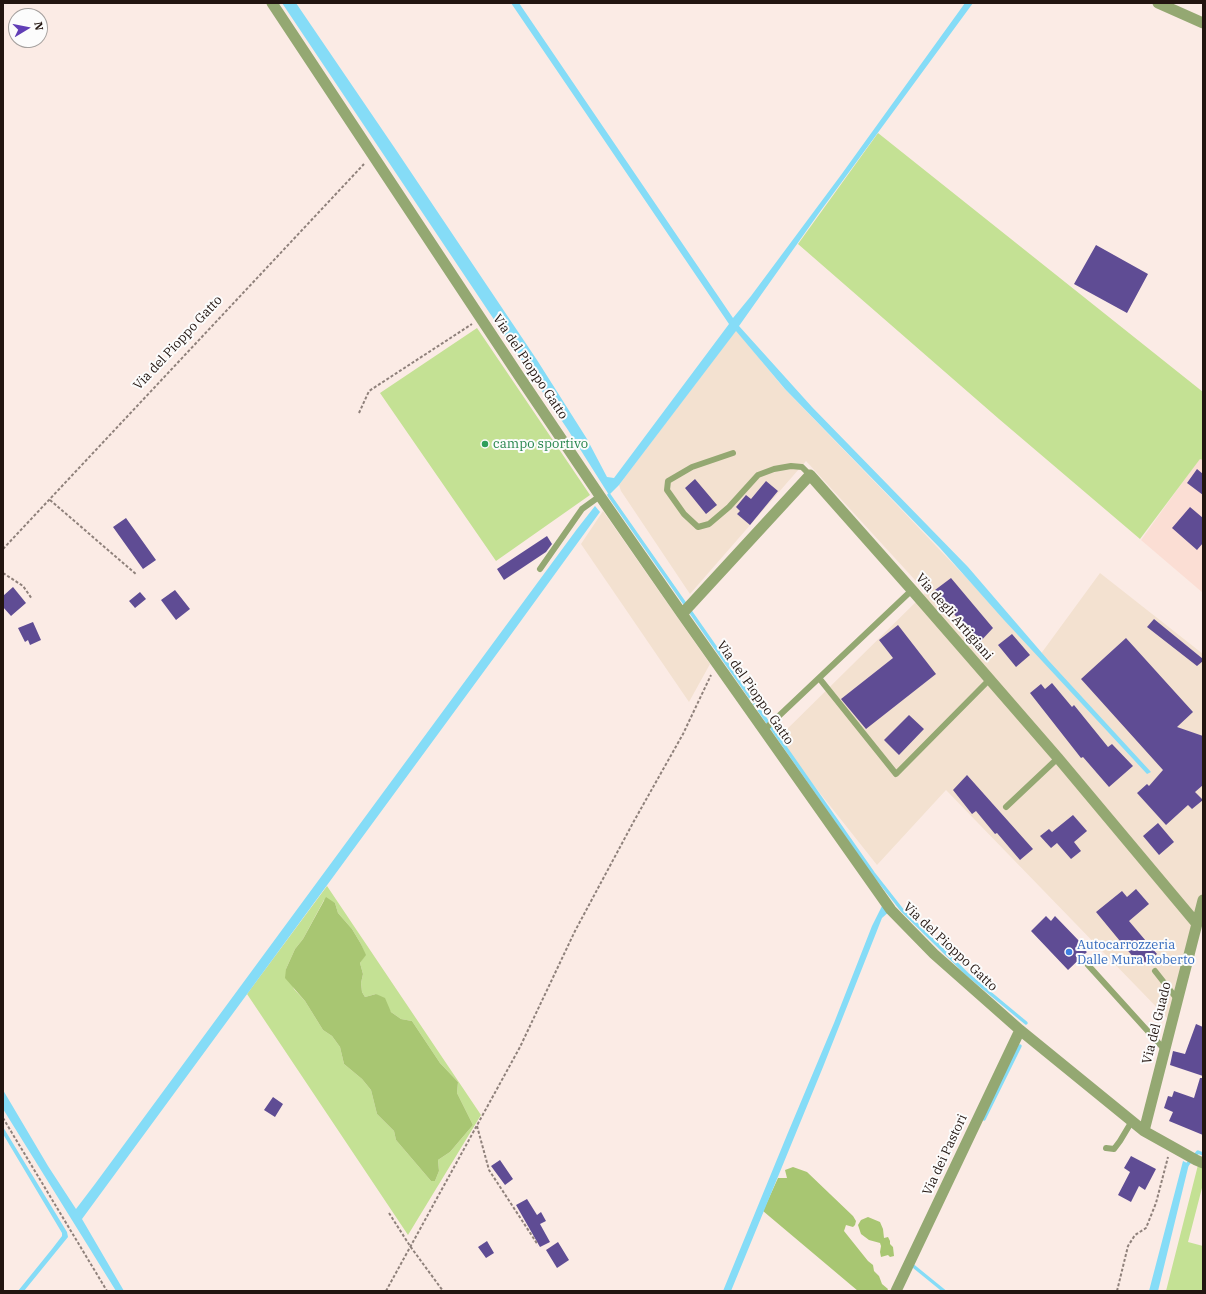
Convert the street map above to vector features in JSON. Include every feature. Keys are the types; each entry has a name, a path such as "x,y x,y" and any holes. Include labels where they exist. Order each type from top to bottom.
{"street":[{"name":"Via del Pioppo Gatto","path":"272,3 372,156 600,496 891,910 934,954 1020,1030 1144,1130 1196,1160"},
{"path":"1158,3 1203,24"},
{"path":"682,614 810,475"},
{"name":"Via degli Artigiani","path":"810,475 990,679 1197,924"},
{"name":"Via del Guado","path":"1144,1130 1203,900"},
{"name":"Via dei Pastori","path":"896,1291 1020,1030"}],"lane":[{"path":"733,453 692,467 668,481 667,490 684,514 698,527 709,524 729,507 758,475 774,469 791,466 802,467 810,475"},
{"path":"540,569 582,509 600,496"},
{"path":"764,730 912,590"},
{"path":"819,678 896,774 990,679"},
{"path":"1006,806 1058,758"},
{"path":"1088,965 1164,1049"},
{"path":"1156,971 1177,999"},
{"path":"1106,1148 1114,1149 1132,1121"}],"path":[{"name":"Via del Pioppo Gatto","path":"3,549 372,156"},
{"path":"359,413 369,391 481,319"},
{"path":"50,500 137,574"},
{"path":"3,573 23,586 32,599"},
{"path":"386,1291 520,1047 575,931 683,734 710,676 719,666"},
{"path":"3,1118 107,1291"},
{"path":"477,1126 489,1170 538,1245"},
{"path":"1117,1291 1128,1246 1135,1235 1146,1228 1156,1203 1171,1146"},
{"path":"389,1213 410,1246 443,1291"}],"shaded area":[{"path":"736,330 782,386 1040,655 1100,573 1203,654 1203,891 1169,1020 946,790 877,865 777,739 926,592 806,461 690,594 621,491 619,485"},
{"path":"1200,458 1203,460 1203,593 1141,540"},
{"path":"603,511 710,664 689,702 581,544"}],"green space":[{"path":"878,133 1203,392 1203,460 1200,459 1140,539 999,419 798,244"},
{"name":"campo sportivo","path":"477,328 590,495 496,561 380,393"},
{"path":"327,886 481,1115 408,1235 247,994","holes":["324,900 335,903 338,913 352,929 361,944 365,955 360,963 363,974 361,983 362,992 365,997 376,994 391,1012 401,1019 412,1021 440,1063 458,1082 457,1093 473,1125 450,1152 438,1160 439,1171 435,1181 431,1181 396,1140 394,1131 377,1114 371,1090 362,1079 344,1064 340,1047 332,1036 323,1030 305,1001 294,989 286,969 295,949 303,939"]},
{"path":"326,897 335,903 338,913 352,929 366,955 360,963 363,974 361,983 362,992 365,997 376,994 385,998 391,1012 401,1019 412,1021 440,1063 458,1082 457,1093 473,1125 450,1152 438,1160 439,1171 435,1181 431,1181 396,1140 394,1131 377,1114 371,1090 362,1079 344,1064 340,1047 332,1036 323,1030 305,1001 285,978 286,969 295,949 303,939"},
{"path":"1198,1165 1203,1168 1203,1184 1188,1242 1203,1246 1203,1291 1166,1291"},
{"path":"793,1167 807,1172 853,1216 856,1221 855,1225 853,1227 846,1225 844,1231 868,1261 873,1265 874,1271 879,1276 882,1284 888,1289 887,1291 858,1291 763,1211 778,1178 787,1178 785,1170"},
{"path":"868,1217 880,1222 883,1229 884,1238 888,1237 890,1244 893,1247 894,1256 890,1257 888,1255 881,1257 880,1243 869,1240 861,1234 858,1225 861,1220"}],"water":[{"path":"282,3 296,3 537,360 587,439 607,477 614,478 729,324 511,3 519,3 733,318 841,175 965,3 973,3 819,213 739,326 812,407 968,567 1048,660 1151,772 1147,774 1004,620 940,548 785,389 736,331 619,485 609,495 568,430"},
{"path":"595,506 600,512 82,1219 124,1291 116,1291 3,1109 3,1090 48,1166 76,1209"},
{"path":"884,902 891,910 882,918 823,1067 731,1291 723,1291 834,1023 872,926"},
{"path":"3,1127 67,1232 68,1237 24,1291 18,1291 62,1236 62,1233 3,1134"},
{"path":"1183,1161 1189,1164 1158,1291 1149,1291"}],"building":[{"path":"1096,245 1148,274 1127,313 1074,284"},
{"path":"1197,469 1203,474 1203,495 1187,483"},
{"path":"695,479 717,505 706,514 685,488"},
{"path":"766,481 778,491 750,525 737,514 740,511 736,507 746,495 751,499"},
{"path":"1190,507 1203,518 1203,543 1197,550 1172,528"},
{"path":"126,518 156,560 143,569 113,527"},
{"path":"547,536 552,544 546,552 504,580 497,569"},
{"path":"951,578 993,628 978,644 935,590"},
{"path":"13,587 26,603 11,616 3,607 3,596"},
{"path":"175,590 190,609 176,620 161,600"},
{"path":"140,592 146,599 135,608 129,601"},
{"path":"1154,619 1203,659 1203,661 1197,666 1147,627"},
{"path":"33,622 41,640 30,645 28,640 25,642 18,628"},
{"path":"898,625 936,674 866,729 841,699 893,658 879,640"},
{"path":"1012,634 1030,655 1016,667 998,645"},
{"path":"1126,638 1193,712 1177,727 1203,736 1203,785 1195,792 1203,800 1192,809 1188,805 1166,825 1137,793 1147,784 1149,786 1163,770 1081,679"},
{"path":"1052,683 1072,707 1074,705 1108,747 1112,744 1133,766 1109,787 1083,757 1081,758 1030,693 1041,684 1045,689"},
{"path":"909,715 924,729 899,755 884,740"},
{"path":"967,775 1033,849 1020,860 997,833 995,834 976,811 972,814 953,790"},
{"path":"1073,815 1087,831 1074,842 1081,851 1071,859 1057,843 1051,848 1040,836 1049,829 1052,832"},
{"path":"1158,823 1174,842 1159,855 1143,836"},
{"path":"1136,889 1149,904 1129,921 1157,954 1145,964 1137,955 1134,958 1096,912 1122,891 1127,897"},
{"path":"1046,916 1051,921 1055,916 1083,945 1081,947 1087,952 1068,970 1031,931"},
{"path":"1196,1024 1203,1027 1203,1076 1170,1065 1173,1051 1185,1054"},
{"path":"1200,1078 1203,1078 1203,1135 1169,1121 1173,1112 1164,1108 1168,1096 1172,1097 1174,1091 1194,1098"},
{"path":"273,1097 283,1104 275,1117 264,1110"},
{"path":"1131,1156 1156,1169 1145,1190 1139,1186 1131,1202 1118,1195 1130,1172 1124,1168"},
{"path":"500,1160 513,1179 505,1185 491,1166"},
{"path":"527,1199 537,1215 541,1212 546,1221 540,1224 550,1242 540,1247 516,1205"},
{"path":"487,1241 494,1253 486,1258 478,1247"},
{"path":"558,1242 569,1260 557,1268 546,1250"}],"waterway":[{"path":"609,495 873,873 902,910 967,974 1026,1023"},
{"path":"984,1119 1020,1046"},
{"path":"1186,1166 1198,1152 1203,1154"},
{"path":"912,1265 944,1291"}],"place":[{"name":"campo sportivo","path":"485,444"},
{"name":"Autocarrozzeria Dalle Mura Roberto","path":"1069,952"}]}
